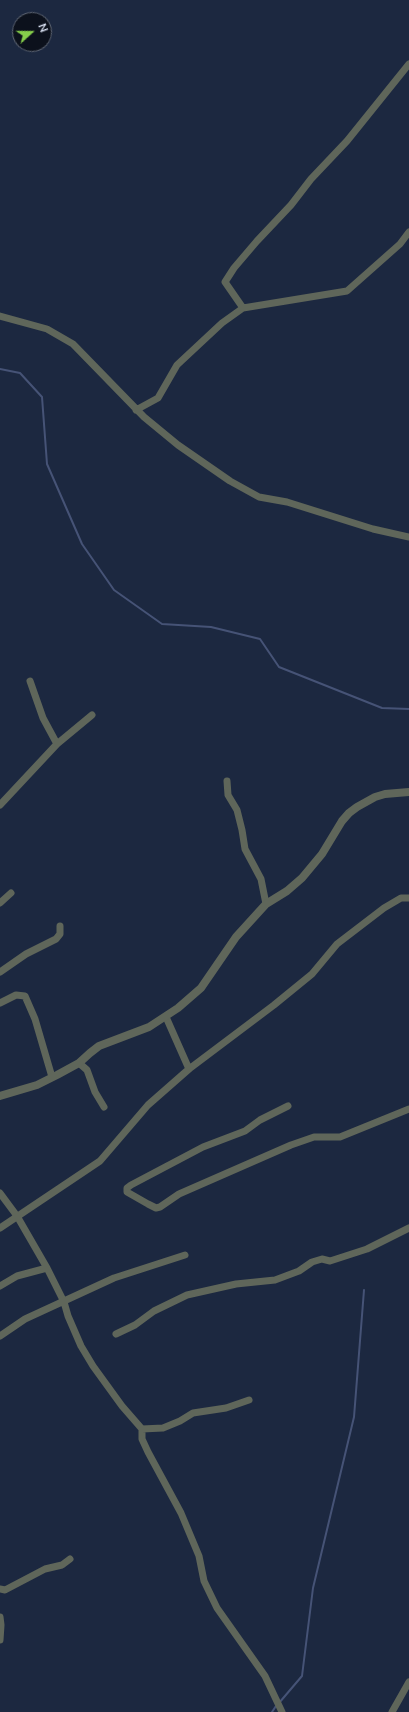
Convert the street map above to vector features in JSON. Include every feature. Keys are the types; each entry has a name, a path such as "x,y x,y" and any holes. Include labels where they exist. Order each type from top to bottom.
{"street":[{"path":"243,308 225,282 234,268 257,240 291,204 311,179 347,141 409,64"},
{"path":"136,410 158,398 177,365 222,323 243,308 347,291 400,244 409,232"},
{"path":"0,316 47,329 73,344 136,410 178,446 230,482 259,497 287,502 373,529 409,537"},
{"path":"30,680 42,718 57,744"},
{"path":"0,805 57,744 92,715"},
{"path":"227,781 228,795 237,810 245,849 261,878 266,904"},
{"path":"0,1096 37,1084 52,1077 79,1063 99,1046 131,1035 166,1017 201,988 236,937 266,904 287,891 302,878 322,854 342,821 357,807 380,796 409,792"},
{"path":"0,903 11,893"},
{"path":"0,1228 100,1161 148,1105 189,1069 274,1005 312,974 337,944 349,934 384,908 401,898 409,898"},
{"path":"0,972 26,954 56,939 60,934 60,926"},
{"path":"0,1003 16,995 25,996 34,1019 52,1077"},
{"path":"166,1017 189,1069"},
{"path":"79,1063 87,1070 95,1092 104,1107"},
{"path":"288,1106 260,1120 245,1131 203,1147 174,1162 131,1185 127,1188 127,1192 156,1208 160,1207 179,1194 291,1145 314,1137 340,1137 409,1109"},
{"path":"0,1193 17,1216 47,1268 64,1302 68,1316 81,1346 93,1366 122,1406 142,1429 142,1439 181,1513 199,1556 204,1581 217,1608 265,1676 282,1712"},
{"path":"116,1334 135,1325 164,1305 187,1295 236,1284 275,1280 299,1271 312,1262 322,1259 330,1261 367,1249 409,1228"},
{"path":"0,1336 25,1319 120,1275 185,1255"},
{"path":"0,1286 18,1276 47,1268"},
{"path":"142,1429 163,1428 180,1421 193,1413 226,1408 249,1400"},
{"path":"0,1589 5,1590 45,1569 62,1565 70,1559"},
{"path":"0,1617 0,1640"},
{"path":"392,1712 409,1682"}],"waterway":[{"path":"0,369 20,373 42,397 47,464 82,544 114,590 162,624 211,627 260,639 279,667 382,708 409,709"},
{"path":"279,1703 302,1676 313,1588 354,1417 364,1290"},
{"path":"272,1712 276,1706"}]}
